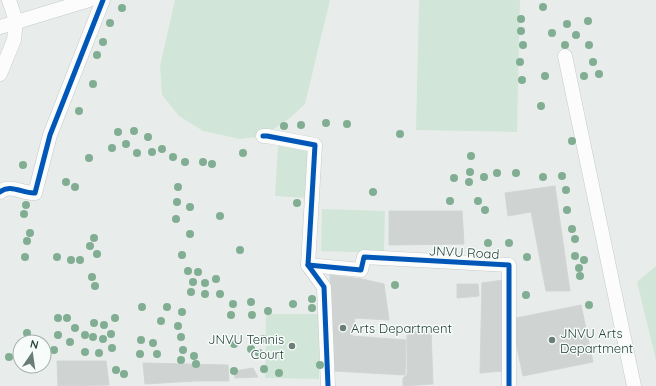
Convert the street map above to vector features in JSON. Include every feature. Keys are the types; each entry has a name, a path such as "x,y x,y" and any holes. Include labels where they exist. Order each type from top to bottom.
{"street":[{"path":"0,74 14,40 16,21 9,0"},
{"path":"0,27 86,0"},
{"path":"0,192 7,188 32,194 34,193 50,136 103,0"},
{"path":"565,56 634,386"},
{"path":"263,136 315,145 308,265 324,287 328,386"},
{"name":"JNVU Road","path":"308,265 361,270 364,257 509,265 509,386"}],"green space":[{"path":"175,0 330,0 305,104 290,118 263,136 240,139 203,131 179,116 162,95 160,66"},
{"path":"419,0 520,0 517,132 416,130"},
{"path":"278,144 310,146 307,198 275,196"},
{"path":"322,209 385,211 384,253 321,251"},
{"path":"656,266 656,360 637,282"},
{"name":"JNVU Tennis Court","path":"266,314 320,314 319,379 265,378"}],"building":[{"path":"555,186 570,291 546,291 531,212 508,216 505,193"},
{"path":"389,211 462,211 464,244 389,245"},
{"name":"Arts Department","path":"330,275 362,279 384,284 389,320 355,318 352,336 406,340 405,375 334,371"},
{"path":"503,280 503,371 480,373 482,283"},
{"path":"457,284 478,284 479,296 457,298"},
{"name":"JNVU Arts Department","path":"581,305 593,362 523,376 511,319"},
{"name":"Arts Department","path":"431,331 433,384 403,386 403,378 407,375 407,332"},
{"path":"57,361 106,361 109,385 58,386"},
{"path":"143,363 228,365 229,381 195,381 145,384"},
{"path":"253,368 258,377 235,378 234,371"}],"cycle path":[{"path":"0,192 8,188 35,193 50,135 103,0"},
{"path":"263,136 315,145 308,265 324,287 328,386"},
{"path":"308,265 361,270 364,257 509,265 509,386"}],"place":[{"name":"Arts Department","path":"343,328"},
{"name":"JNVU Arts Department","path":"552,340"},
{"name":"JNVU Tennis Court","path":"292,346"}]}
